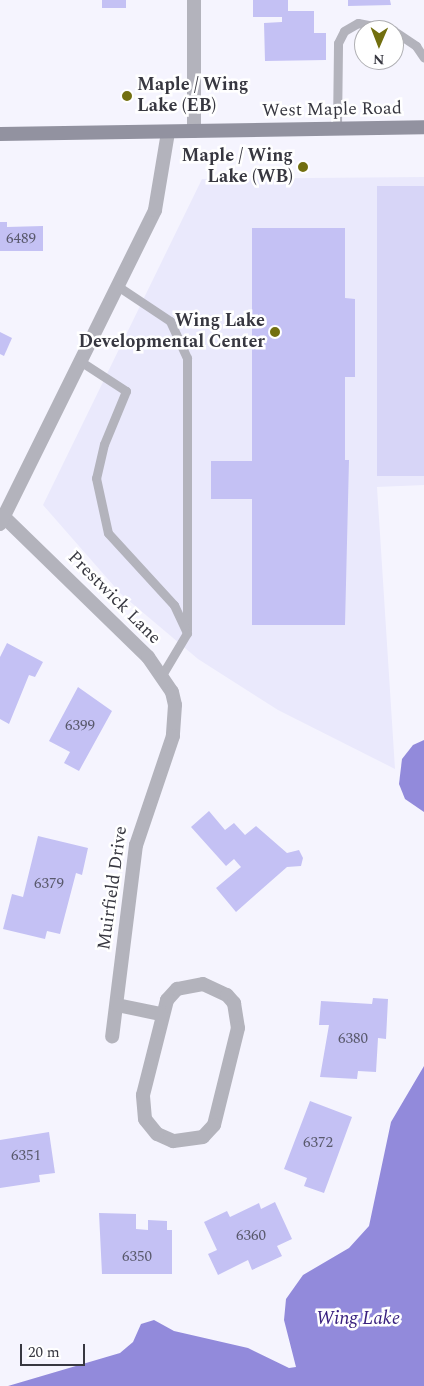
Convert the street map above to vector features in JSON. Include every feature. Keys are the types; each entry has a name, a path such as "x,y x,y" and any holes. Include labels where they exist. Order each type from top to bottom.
{"main road":[{"name":"West Maple Road","path":"0,134 424,127"}],"street":[{"path":"194,0 194,131"},
{"path":"2,521 116,285 155,210 168,132"},
{"name":"Prestwick Lane","path":"2,521 162,675 172,692 176,719"},
{"name":"Muirfield Drive","path":"112,1037 136,845 176,719"},
{"path":"203,984 227,995 238,1015 220,1113 203,1137 189,1141 157,1134 145,1119 143,1095 161,1014 177,989 203,984"},
{"path":"117,1005 161,1014"}],"lane":[{"path":"337,128 338,44 344,31 354,25"},
{"path":"404,38 416,46 424,58"},
{"path":"116,285 170,321 187,358 187,633 162,675"},
{"path":"80,361 126,390 104,444 96,478 108,533 174,605 187,633"}],"shaded area":[{"name":"Wing Lake Developmental Center","path":"424,177 424,485 377,487 395,769 278,710 198,659 121,594 43,505 202,179"},
{"path":"377,186 424,186 424,476 377,476"}],"water":[{"path":"424,740 424,812 405,799 399,784 402,759 413,745"},
{"name":"Wing Lake","path":"424,1066 424,1386 8,1386 120,1353 133,1342 141,1324 154,1320 174,1331 248,1348 289,1368 296,1367 284,1320 286,1299 303,1275 349,1248 369,1226 391,1122"}],"building":[{"path":"102,0 126,0 126,8 102,8"},
{"path":"253,0 288,0 288,11 314,11 314,33 326,33 326,60 265,61 264,23 282,22 282,17 253,17"},
{"path":"348,0 390,0 391,5 348,6"},
{"path":"0,222 7,222 7,227 43,226 43,251 0,251"},
{"path":"252,228 345,228 345,298 355,299 355,377 345,377 345,460 349,460 345,625 252,625 252,499 211,499 211,461 252,461"},
{"path":"0,332 12,338 4,356 0,354"},
{"path":"7,643 43,662 35,677 29,675 9,724 0,719 0,657"},
{"path":"78,687 112,711 79,771 64,763 70,752 49,741"},
{"path":"209,811 225,830 234,823 245,835 256,826 287,853 299,850 303,858 301,866 287,867 236,912 216,888 241,867 234,859 226,866 191,827"},
{"path":"38,836 88,848 82,875 76,873 60,934 47,931 45,939 3,929 12,894 23,897"},
{"path":"373,998 388,999 386,1039 378,1038 376,1072 358,1071 357,1079 320,1077 329,1025 319,1025 321,1001 372,1004"},
{"path":"310,1101 352,1117 324,1193 304,1186 307,1178 284,1169"},
{"path":"49,1132 55,1173 39,1175 40,1182 0,1188 0,1140"},
{"path":"275,1202 292,1239 277,1246 282,1256 252,1270 248,1260 218,1275 208,1254 217,1250 204,1222 227,1211 230,1217 259,1203 261,1209"},
{"path":"99,1213 136,1214 136,1229 148,1230 148,1220 167,1221 167,1230 172,1230 172,1274 102,1274"}],"place":[{"name":"Maple / Wing Lake (EB)","path":"127,96"},
{"name":"Maple / Wing Lake (WB)","path":"303,167"},
{"name":"Wing Lake Developmental Center","path":"275,332"}]}
